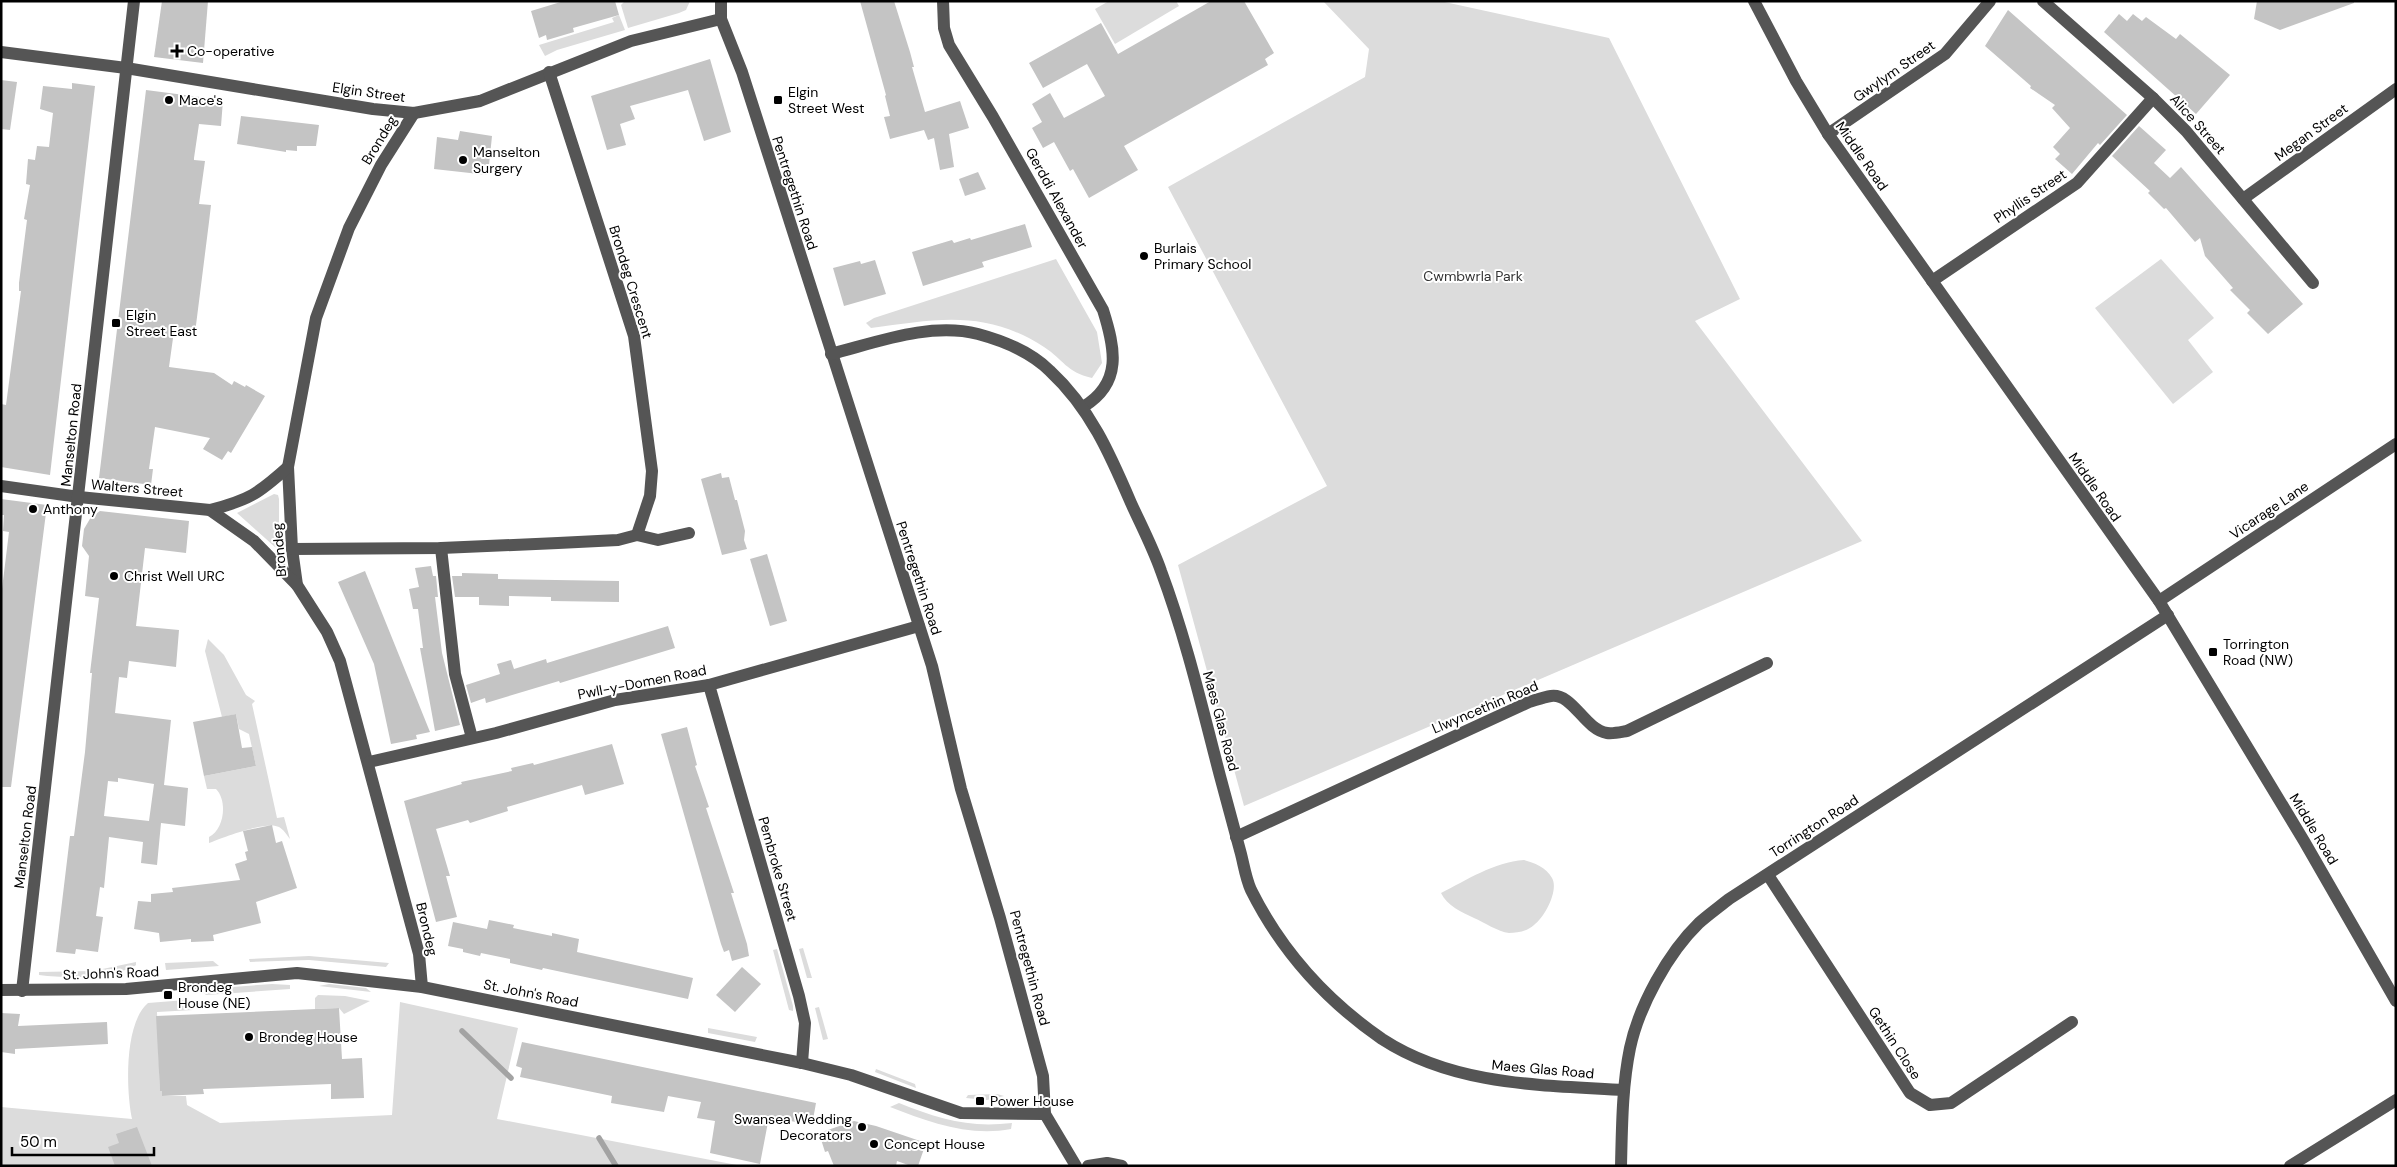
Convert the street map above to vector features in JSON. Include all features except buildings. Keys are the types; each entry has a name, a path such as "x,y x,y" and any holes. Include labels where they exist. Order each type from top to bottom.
{"street":[{"name":"Manselton Road","path":"22,991 134,1"},
{"name":"Pentregethin Road","path":"721,1 721,19 742,72 919,626 961,790 1000,918 1043,1076 1045,1114 1076,1166"},
{"name":"Gerddi Alexander","path":"943,1 944,28 949,45 994,117 1103,310 1113,341 1114,366 1105,386 1093,401 1083,407"},
{"name":"Middle Road","path":"1754,1 1796,81 1828,134 2168,615 2304,841 2396,1000"},
{"name":"Gwylym Street","path":"1828,134 1945,54 1990,1"},
{"name":"Alice Street","path":"2043,1 2153,98 2186,131 2313,283"},
{"name":"Elgin Street","path":"1,52 126,68 373,109 414,113 480,101 631,41 721,19"},
{"name":"Brondeg Crescent","path":"549,72 634,336 652,471 650,496 638,535"},
{"name":"Megan Street","path":"2243,199 2396,89"},
{"name":"Phyllis Street","path":"1932,281 2077,183 2153,98"},
{"name":"Brondeg","path":"414,113 381,165 349,228 316,318 288,467 292,549 297,585 327,632 340,661 419,954 422,987"},
{"name":"Maes Glas Road","path":"831,354 925,331 952,330 978,334 1027,353 1050,371 1083,407 1104,441 1161,570 1190,661 1249,886 1268,921 1300,966 1342,1008 1384,1040 1427,1061 1481,1078 1519,1084 1624,1090"},
{"name":"Vicarage Lane","path":"2159,601 2395,447"},
{"name":"Walters Street","path":"1,486 79,498 210,510 239,502 260,492 288,467"},
{"name":"Walters Street","path":"210,510 254,541 297,585"},
{"path":"292,549 441,548 618,540 638,535 658,540 689,533"},
{"path":"441,548 455,674 472,738"},
{"name":"Torrington Road","path":"1621,1166 1624,1090 1630,1047 1644,1007 1665,967 1698,924 1729,899 2168,615"},
{"name":"Pwll-y-Domen Road","path":"368,762 472,738 615,700 709,685 919,626"},
{"name":"Llwyncethin Road","path":"1236,837 1529,702 1552,695 1561,697 1570,702 1589,725 1608,733 1627,731 1767,663"},
{"name":"Pembroke Street","path":"709,685 799,996 805,1023 802,1063"},
{"name":"Gethin Close","path":"1768,875 1910,1093 1930,1105 1951,1103 2072,1022"},
{"name":"St. John's Road","path":"1,990 126,989 297,973 422,987 802,1063 851,1075 961,1113 1045,1114"},
{"path":"2290,1166 2396,1100"},
{"path":"1088,1166 1108,1163 1122,1166"}],"green space":[{"path":"625,1 690,1 686,10 628,28 621,5"},
{"path":"1109,1 1176,1 1179,6 1115,44 1095,9"},
{"name":"Cwmbwrla Park","path":"1323,1 1440,1 1609,38 1740,299 1695,321 1862,541 1244,806 1178,565 1327,486 1168,187 1365,77 1369,49"},
{"path":"619,15 625,30 557,50 545,56 539,45 614,22 612,18"},
{"path":"1056,259 1097,332 1102,363 1092,378 1071,369 1044,347 1022,335 981,322 939,320 871,328 866,323 874,318"},
{"path":"2161,259 2214,318 2188,340 2213,372 2173,404 2095,308"},
{"path":"274,494 278,495 279,499 279,548 275,547 237,513"},
{"path":"208,639 224,655 246,695 255,701 252,704 277,818 284,817 290,839 279,827 273,825 244,830 209,843 209,837 221,822 223,808 220,794 216,789 207,789 204,776 256,766 249,734 239,729 236,714 222,717 205,651"},
{"path":"1524,860 1543,868 1554,883 1550,903 1546,910 1532,927 1526,930 1509,933 1496,929 1455,908 1447,902 1441,893 1491,868 1513,861"},
{"path":"803,948 812,978 807,978 799,949"},
{"path":"777,949 793,1011 789,1010 773,950"},
{"path":"309,956 389,963 386,967 309,960 250,962 249,959"},
{"path":"213,961 219,966 166,970 165,963"},
{"path":"136,962 136,965 132,968 97,976 63,977 39,975 39,972 93,971"},
{"path":"272,984 290,985 290,989 206,995 203,992 206,989"},
{"path":"329,984 366,988 371,992 319,986"},
{"path":"318,995 345,996 370,1001 344,1014 339,1008 315,1009 315,998"},
{"path":"186,1000 193,1010 157,1012 160,1091 162,1091 163,1096 186,1096 187,1105 220,1123 392,1115 400,1002 518,1028 497,1119 742,1166 1,1166 1,1107 132,1119 128,1075 129,1058 131,1041 140,1013 148,1003"},
{"path":"819,1007 828,1039 823,1040 815,1008"},
{"path":"708,1028 757,1037 755,1042 708,1033"},
{"path":"876,1069 915,1084 916,1088 875,1072"},
{"path":"997,1094 1004,1096 987,1100 966,1098 968,1095"},
{"path":"899,1103 927,1114 954,1121 981,1124 1012,1123 1011,1129 980,1131 949,1127 890,1107"}],"waterway":[{"path":"462,1031 511,1078"},
{"path":"599,1138 616,1166"}],"place":[{"name":"Co-operative","path":"177,51"},
{"name":"Mace's","path":"169,100"},
{"name":"Elgin Street West","path":"778,100"},
{"name":"Manselton Surgery","path":"463,160"},
{"name":"Burlais Primary School","path":"1144,256"},
{"name":"Elgin Street East","path":"116,323"},
{"name":"Anthony","path":"33,509"},
{"name":"Christ Well URC","path":"114,576"},
{"name":"Torrington Road (NW)","path":"2213,652"},
{"name":"Brondeg House (NE)","path":"168,995"},
{"name":"Brondeg House","path":"249,1037"},
{"name":"Power House","path":"980,1101"},
{"name":"Swansea Wedding Decorators","path":"862,1127"},
{"name":"Concept House","path":"874,1144"}]}
